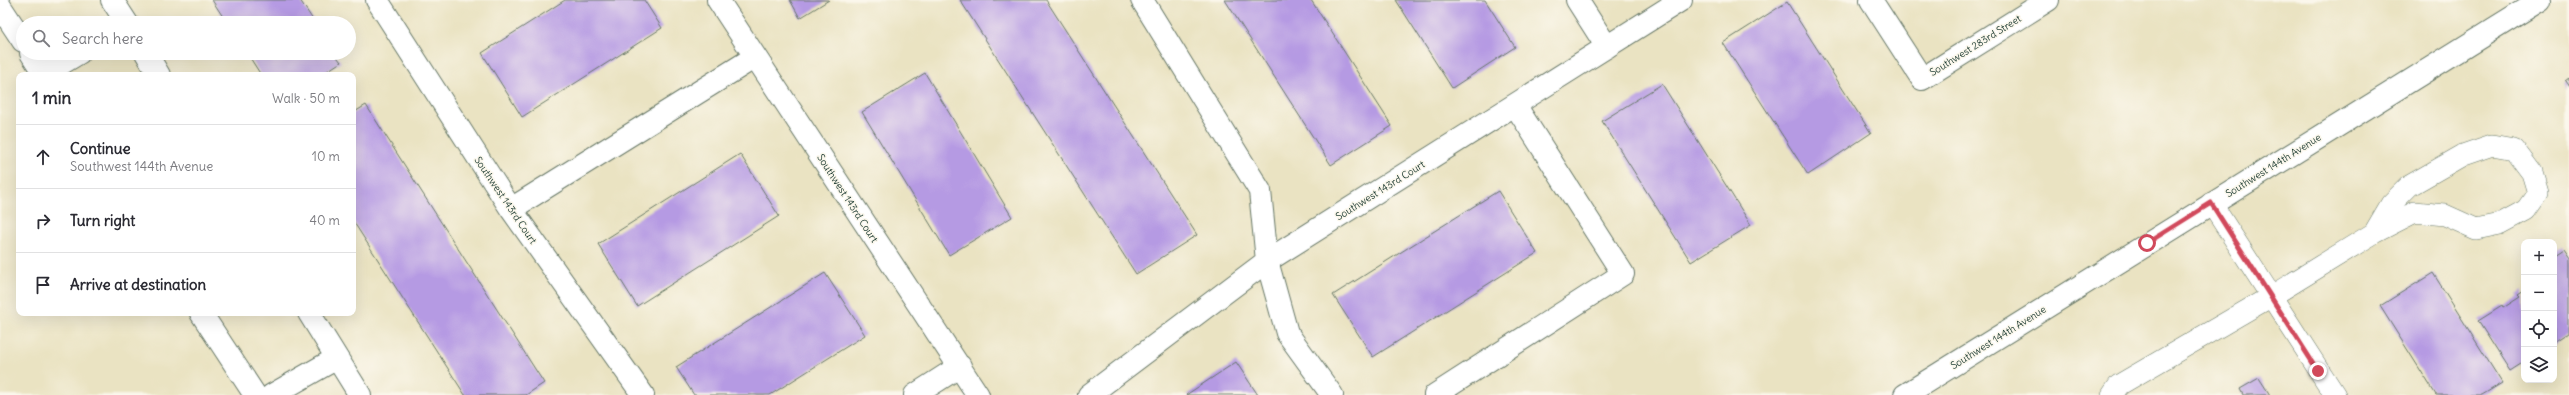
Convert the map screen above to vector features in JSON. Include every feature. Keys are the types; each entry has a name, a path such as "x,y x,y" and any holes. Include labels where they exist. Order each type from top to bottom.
{"street":[{"path":"112,0 122,16"},
{"name":"Southwest 143rd Court","path":"377,0 511,209 644,395"},
{"name":"Southwest 143rd Court","path":"718,0 978,395"},
{"path":"1142,0 1260,191 1267,261 1287,333 1332,395"},
{"path":"1577,0 1607,47"},
{"name":"Southwest 143rd Court","path":"1089,395 1267,261 1681,0"},
{"name":"Southwest 283rd Street","path":"1871,0 1922,79 2048,0"},
{"name":"Southwest 144th Avenue","path":"1905,395 2211,203 2540,0"},
{"path":"0,6 16,30"},
{"path":"511,209 755,57"},
{"path":"36,60 44,72"},
{"path":"48,72 67,60"},
{"path":"150,60 157,72"},
{"path":"1435,395 1623,274 1515,105"},
{"path":"203,316 255,395"},
{"path":"311,316 360,395"},
{"path":"272,395 337,358"},
{"path":"915,395 960,366"}],"lane":[{"path":"2112,395 2118,385 2270,297 2374,234 2415,212 2445,216 2476,229 2500,224 2526,210 2538,193 2532,173 2514,149 2492,146 2463,155 2409,186 2391,204 2374,234"},
{"path":"2211,203 2270,297 2335,395"}],"building":[{"path":"212,0 300,0 310,16 222,16"},
{"path":"565,0 644,0 662,28 522,117 482,53"},
{"path":"790,0 829,0 800,18"},
{"path":"960,0 1046,0 1197,235 1136,274"},
{"path":"1225,0 1311,0 1392,126 1331,165"},
{"path":"1396,0 1485,0 1515,47 1452,88"},
{"path":"1787,2 1871,133 1808,175 1723,43"},
{"path":"251,60 339,60 341,62 326,72 259,72"},
{"path":"925,73 1012,217 949,255 862,112"},
{"path":"2569,78 2569,87 2565,81"},
{"path":"1662,84 1751,225 1691,262 1602,121"},
{"path":"366,105 544,383 526,395 465,395 356,226 356,111"},
{"path":"740,154 779,216 637,306 598,244"},
{"path":"1498,191 1537,253 1373,357 1333,295"},
{"path":"2563,251 2569,260 2569,333 2557,341 2557,275 2557,255"},
{"path":"825,273 865,335 770,395 694,395 676,367"},
{"path":"2433,273 2502,383 2482,395 2436,395 2380,306"},
{"path":"2521,293 2521,364 2510,371 2478,321 2520,297 2518,295"},
{"path":"1236,362 1258,395 1186,395"},
{"path":"2259,378 2270,395 2243,395 2240,389"}],"route":[{"path":"2147,243 2211,203 2318,371"}]}
